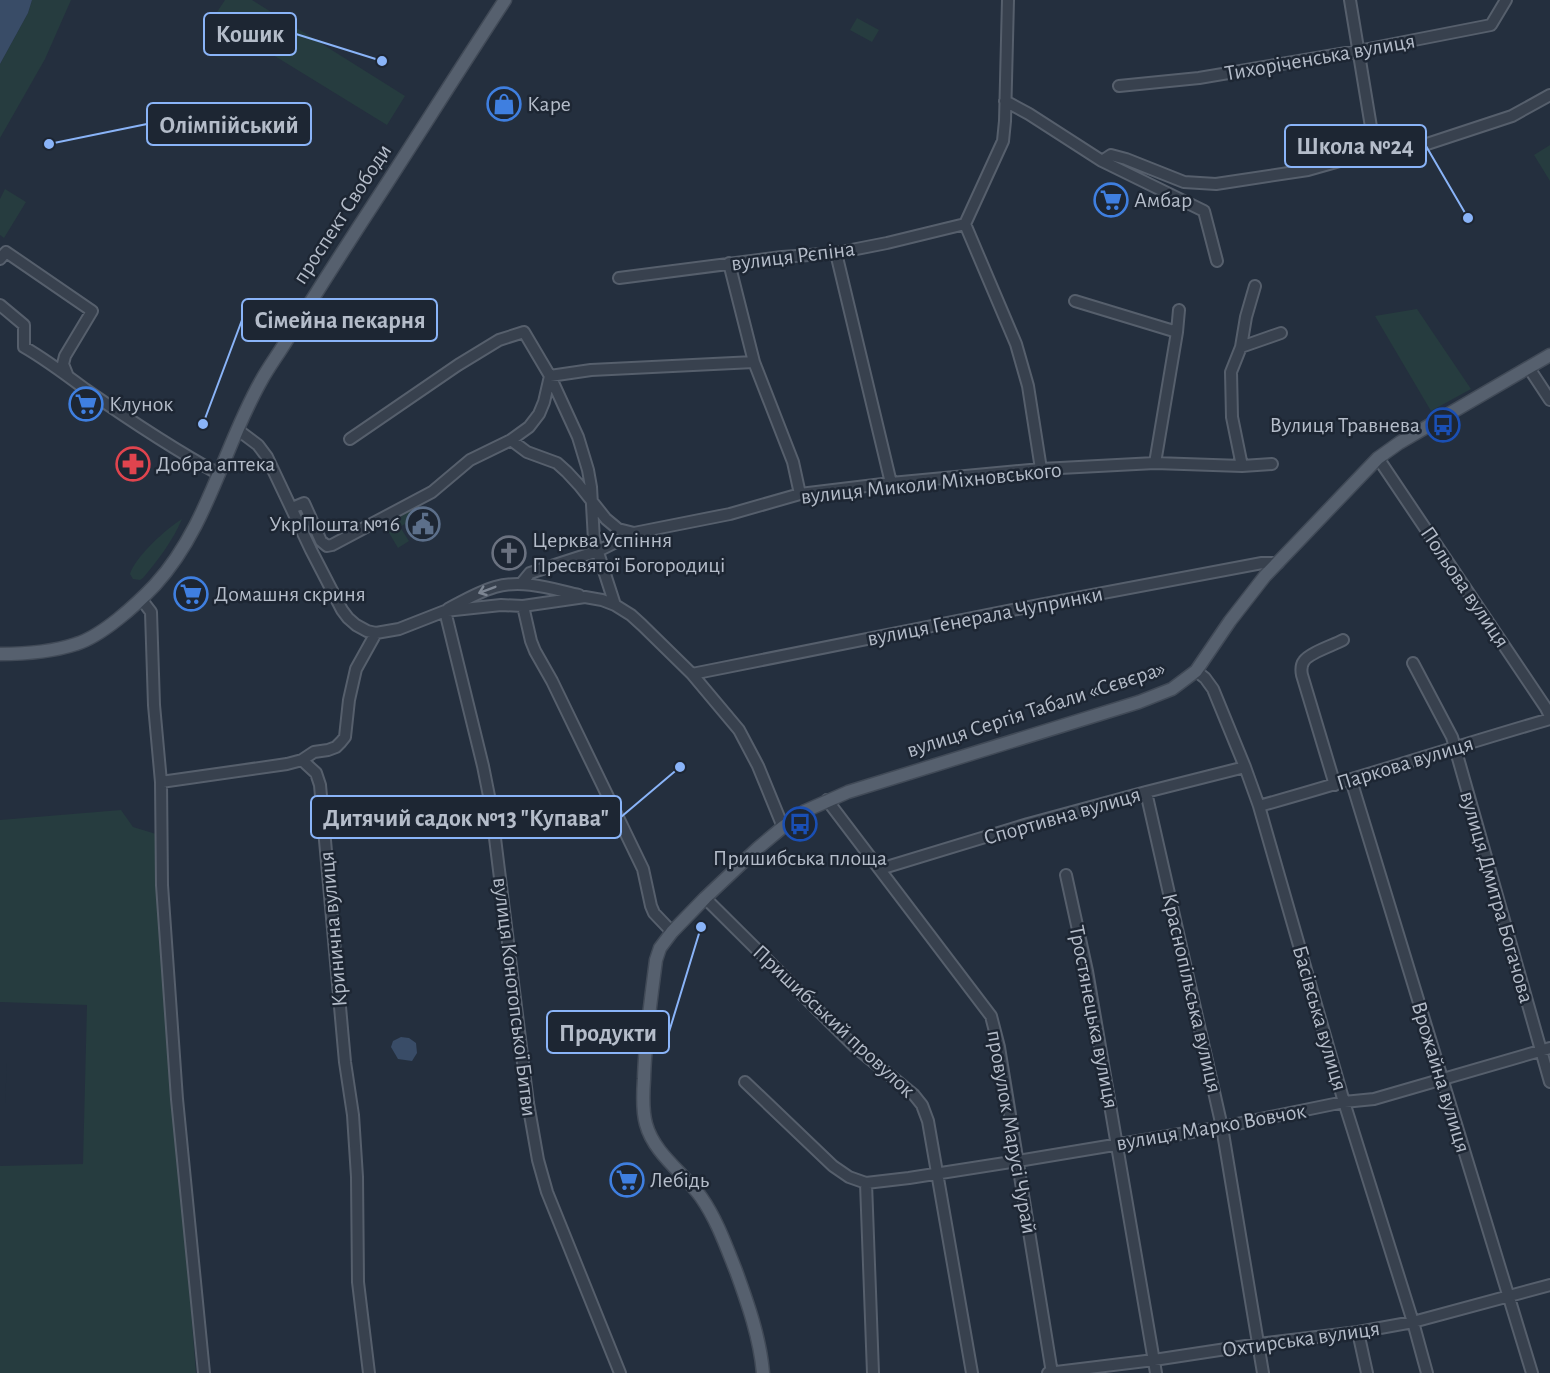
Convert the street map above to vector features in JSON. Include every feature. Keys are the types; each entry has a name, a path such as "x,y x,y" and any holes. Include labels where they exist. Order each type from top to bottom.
{"main road":[{"name":"проспект Свободи","path":"0,654 44,651 75,645 90,639 107,628 141,599 166,572 195,527 254,393 269,366 505,0"},
{"name":"вулиця Сергія Табали «Сєвєра»","path":"763,1373 751,1313 717,1224 700,1196 660,1150 646,1124 644,1064 656,960 660,948 672,932 705,898 783,827 805,811 827,800 1157,696 1179,685 1196,671 1248,597 1378,458 1399,443 1550,355"}],"street":[{"path":"1008,0 1003,141 965,224 1016,344 1028,386 1041,469"},
{"path":"1350,0 1374,151"},
{"name":"Тихоріченська вулиця","path":"1119,86 1198,78 1358,51 1491,25 1506,0"},
{"path":"1102,161 1111,155 1184,182 1216,184 1308,170 1374,151 1427,144 1512,116 1550,95"},
{"path":"1005,101 1102,161 1204,211 1217,261"},
{"name":"вулиця Рєпіна","path":"619,278 729,263 836,253 965,224"},
{"path":"0,259 6,252 92,311 65,356 63,364 67,374"},
{"path":"836,253 891,483"},
{"path":"729,263 754,362 793,462 800,494"},
{"path":"1242,466 1232,417 1231,372 1241,347 1246,317 1256,285"},
{"path":"1075,301 1177,332"},
{"path":"0,305 24,325 24,346 185,455 219,474"},
{"path":"1155,463 1179,310"},
{"path":"350,439 499,340 524,332 550,376 578,436 588,470 594,540 615,605"},
{"path":"1241,347 1281,333"},
{"path":"550,376 591,370 754,362"},
{"path":"1529,368 1550,400"},
{"path":"292,508 304,503 321,541 327,546 332,545 432,492 470,460 511,440 529,427 544,402 550,376"},
{"path":"238,430 263,450 342,610 356,625 375,633 399,628 445,611 497,586 521,584 535,585 615,605 642,625 692,674 739,730 758,766 783,827"},
{"path":"511,440 527,452 557,464 579,485 606,519 618,529 634,533"},
{"name":"Польова вулиця","path":"1378,458 1550,717"},
{"name":"вулиця Миколи Міхновського","path":"521,584 530,573 598,551 634,533 730,514 800,494 1041,469 1155,463 1242,466 1272,464"},
{"name":"вулиця Генерала Чупринки","path":"692,674 1262,563 1278,563"},
{"path":"445,611 501,605 523,606 585,597"},
{"path":"141,599 151,612 154,705 161,782 162,885 177,1100 204,1373"},
{"path":"523,606 528,630 536,651 643,869 651,906 658,919 672,932"},
{"name":"вулиця Конотопської Битви","path":"445,611 491,806 522,1058 538,1160 547,1192 620,1373"},
{"path":"161,782 287,764 302,760 314,752 336,747 345,737 349,700 356,669 375,633"},
{"path":"1335,785 1301,668 1303,661 1308,657 1343,640"},
{"name":"вулиця Дмитра Богачова","path":"1413,663 1452,737 1546,1049 1550,1082"},
{"name":"Басівська вулиця","path":"1196,671 1213,689 1259,806 1344,1102 1427,1373"},
{"name":"Паркова вулиця","path":"1259,806 1335,785 1550,717"},
{"name":"Кринична вулиця","path":"302,760 316,773 320,785 345,1062 353,1115 357,1177 358,1282 369,1373"},
{"name":"Спортивна вулиця","path":"880,868 1028,824 1245,767"},
{"name":"Врожайна вулиця","path":"1351,780 1532,1373"},
{"name":"Краснопільська вулиця","path":"1146,792 1222,1127 1263,1373"},
{"name":"провулок Марусі Чурай","path":"827,800 991,1016 999,1047 1018,1161 1050,1373"},
{"name":"Тростянецька вулиця","path":"1066,875 1087,971 1156,1373"},
{"name":"Пришибський провулок","path":"705,898 854,1046 914,1095 922,1105 928,1121 972,1373"},
{"name":"вулиця Марко Вовчок","path":"866,1183 1018,1161 1222,1127 1344,1102 1374,1100 1546,1049"},
{"path":"745,1082 832,1166 849,1178 866,1183 873,1373"},
{"name":"Охтирська вулиця","path":"1050,1373 1358,1332 1413,1322 1550,1285"},
{"path":"1358,1332 1366,1373"}],"green space":[{"path":"32,0 71,0 45,59 0,138 0,64 28,13"},
{"path":"225,0 252,0 405,96 387,125 213,18"},
{"path":"857,18 879,30 872,42 850,30"},
{"path":"1550,145 1550,181 1534,155"},
{"path":"5,189 26,202 4,238 0,235 0,199"},
{"path":"1417,309 1471,389 1431,411 1375,316"},
{"path":"420,505 424,512 400,527 409,541 398,548 385,526"},
{"path":"182,519 169,543 149,571 140,580 133,579 130,574 138,560 160,536"},
{"path":"121,810 133,827 156,834 160,927 196,1373 0,1373 0,1166 83,1164 87,1005 0,1002 0,820"}],"water":[{"path":"0,0 32,0 28,13 0,64"},
{"path":"401,1037 409,1038 416,1043 417,1053 412,1061 398,1059 391,1047 393,1041"}],"pier":[{"path":"0,1063 7,1063 5,1103 0,1103"}],"place":[{"name":"Кошик","path":"382,61"},
{"name":"Каре","path":"504,104"},
{"name":"Олімпійський","path":"49,144"},
{"name":"Амбар","path":"1111,200"},
{"name":"Школа №24","path":"1468,218"},
{"name":"Клунок","path":"86,404"},
{"name":"Сімейна пекарня","path":"203,424"},
{"name":"Вулиця Травнева","path":"1443,425"},
{"name":"Добра аптека","path":"133,464"},
{"name":"УкрПошта №16","path":"423,524"},
{"name":"Церква Успіння Пресвятої Богородиці","path":"509,553"},
{"name":"Домашня скриня","path":"191,594"},
{"name":"Дитячий садок №13 \"Купава\"","path":"680,767"},
{"name":"Пришибська площа","path":"800,824"},
{"name":"Продукти","path":"701,927"},
{"name":"Лебідь","path":"627,1180"}]}
